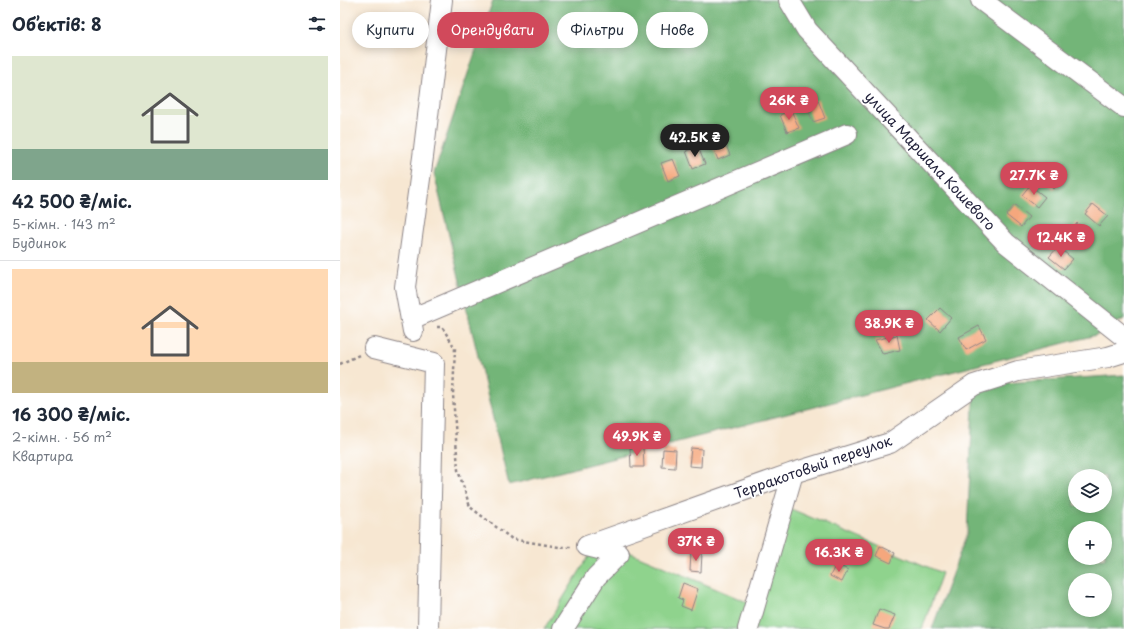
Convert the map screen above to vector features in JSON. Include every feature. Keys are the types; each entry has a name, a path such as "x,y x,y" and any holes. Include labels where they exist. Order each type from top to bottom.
{"street":[{"path":"442,0 423,157 405,287 412,325 847,134"},
{"name":"улица Маршала Кошевого","path":"789,0 806,30 1006,243 1124,337"},
{"path":"981,0 1124,107"},
{"path":"374,348 434,362 428,629"},
{"name":"Терракотовый переулок","path":"587,546 793,473 890,442 974,385 1018,371 1108,357 1124,352"},
{"path":"748,629 793,473"},
{"path":"563,629 596,577 619,554 587,546"}],"path":[{"path":"412,325 442,327 455,348 453,394 458,470 470,507 512,539 559,547 587,546"},
{"path":"340,364 374,348"}],"green space":[{"path":"493,0 1124,0 1124,319 1096,335 509,485 434,173 477,48 549,48 549,12 489,12"},
{"path":"1124,375 1124,629 932,629 967,533 974,385"},
{"path":"791,509 942,573 922,629 544,629 591,553 615,546 754,605"}],"building":[{"path":"818,100 825,118 813,122 806,105"},
{"path":"791,110 799,128 787,132 780,115"},
{"path":"723,138 730,155 718,160 711,142"},
{"path":"698,147 705,164 693,169 686,151"},
{"path":"673,159 680,176 668,181 661,163"},
{"path":"1048,166 1063,178 1054,189 1040,177"},
{"path":"1030,185 1045,197 1037,207 1022,195"},
{"path":"1093,204 1108,216 1099,226 1085,214"},
{"path":"1015,205 1029,217 1021,227 1006,215"},
{"path":"1077,223 1092,235 1083,246 1069,234"},
{"path":"1058,247 1073,259 1064,269 1049,257"},
{"path":"940,308 951,318 940,331 928,320"},
{"path":"979,326 986,339 966,350 959,337"},
{"path":"897,335 900,350 883,354 875,340"},
{"path":"643,447 644,467 631,467 630,448"},
{"path":"691,448 702,449 701,467 689,466"},
{"path":"663,449 676,450 675,468 662,467"},
{"path":"880,546 895,553 891,563 876,556"},
{"path":"691,552 702,553 701,572 690,571"},
{"path":"836,564 848,570 842,582 830,576"},
{"path":"683,583 698,589 691,610 681,606 683,600 678,598"},
{"path":"879,609 895,615 889,629 873,625"}]}
